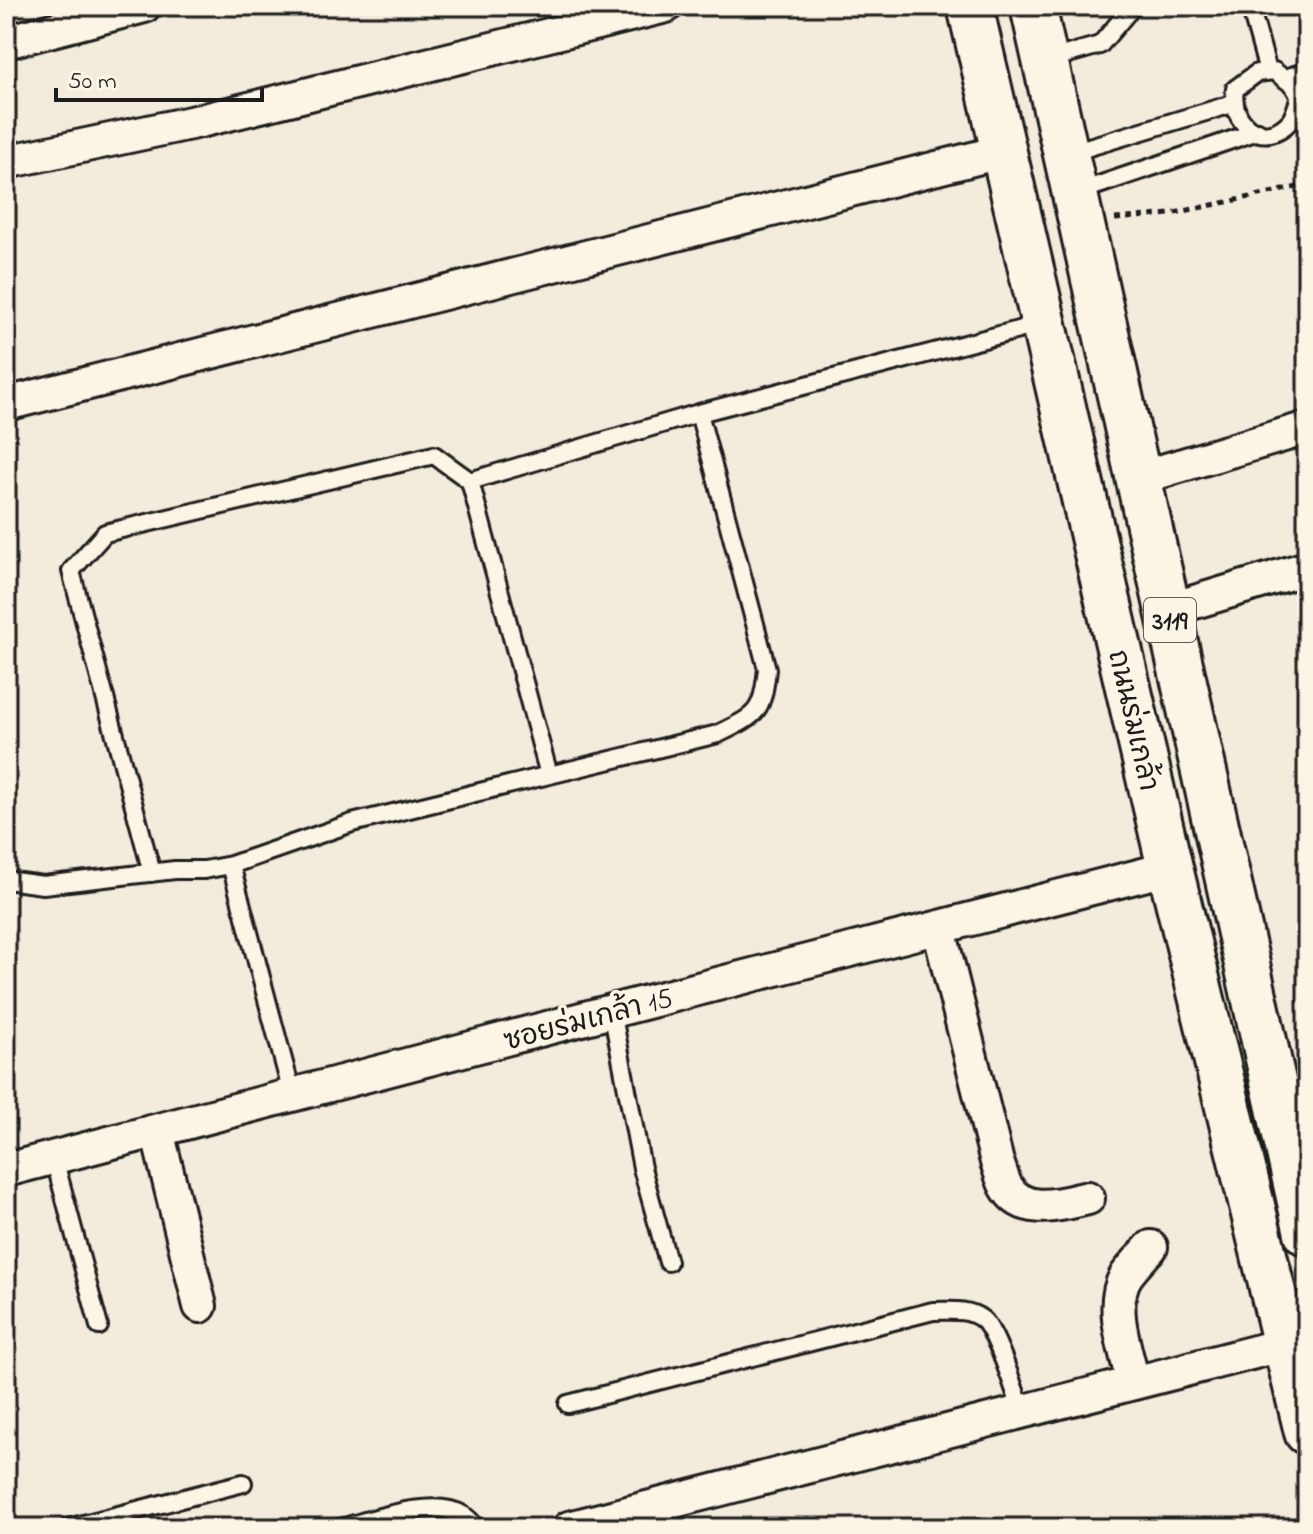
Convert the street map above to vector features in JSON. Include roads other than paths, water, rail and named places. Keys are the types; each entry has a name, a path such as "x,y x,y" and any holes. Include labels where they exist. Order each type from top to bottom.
{"main road":[{"name":"ถนนร่มเกล้า","path":"970,6 1170,868 1307,1432"},
{"name":"ถนนร่มเกล้า","path":"1033,6 1168,610 1293,1108 1307,1233"}],"street":[{"path":"6,42 68,16 144,6"},
{"path":"6,162 200,121 666,6"},
{"path":"6,404 1004,151"},
{"path":"1139,478 1307,428"},
{"path":"1168,610 1307,568"},
{"name":"ซอยร่มเกล้า 15","path":"6,1170 1170,868"},
{"path":"939,929 997,1162 1007,1188 1023,1202 1046,1207 1088,1198"},
{"path":"157,1131 200,1306"},
{"path":"1133,1383 1119,1314 1119,1296 1125,1278 1151,1247"},
{"path":"569,1528 1286,1344"}],"lane":[{"path":"1046,60 1100,45 1133,6"},
{"path":"1250,6 1268,71"},
{"path":"1268,71 1285,78 1300,97 1290,120 1278,130 1263,133 1247,128 1232,104 1235,89 1257,73 1268,71"},
{"path":"1285,78 1307,71"},
{"path":"1075,189 1232,104"},
{"path":"1075,189 1258,131"},
{"path":"470,481 699,413 1030,327"},
{"path":"6,880 43,885 231,865 352,823 718,734 752,717 763,699 767,669 699,413"},
{"path":"152,873 71,571 105,533 434,455 470,481 549,775"},
{"path":"231,865 293,1097"},
{"path":"612,1011 639,1155 668,1262"},
{"path":"54,1158 99,1326"},
{"path":"568,1404 933,1311 963,1311 983,1320 997,1345 1022,1411"},
{"path":"68,1528 243,1483"},
{"path":"340,1528 429,1508 448,1509 465,1515 476,1528"}]}
